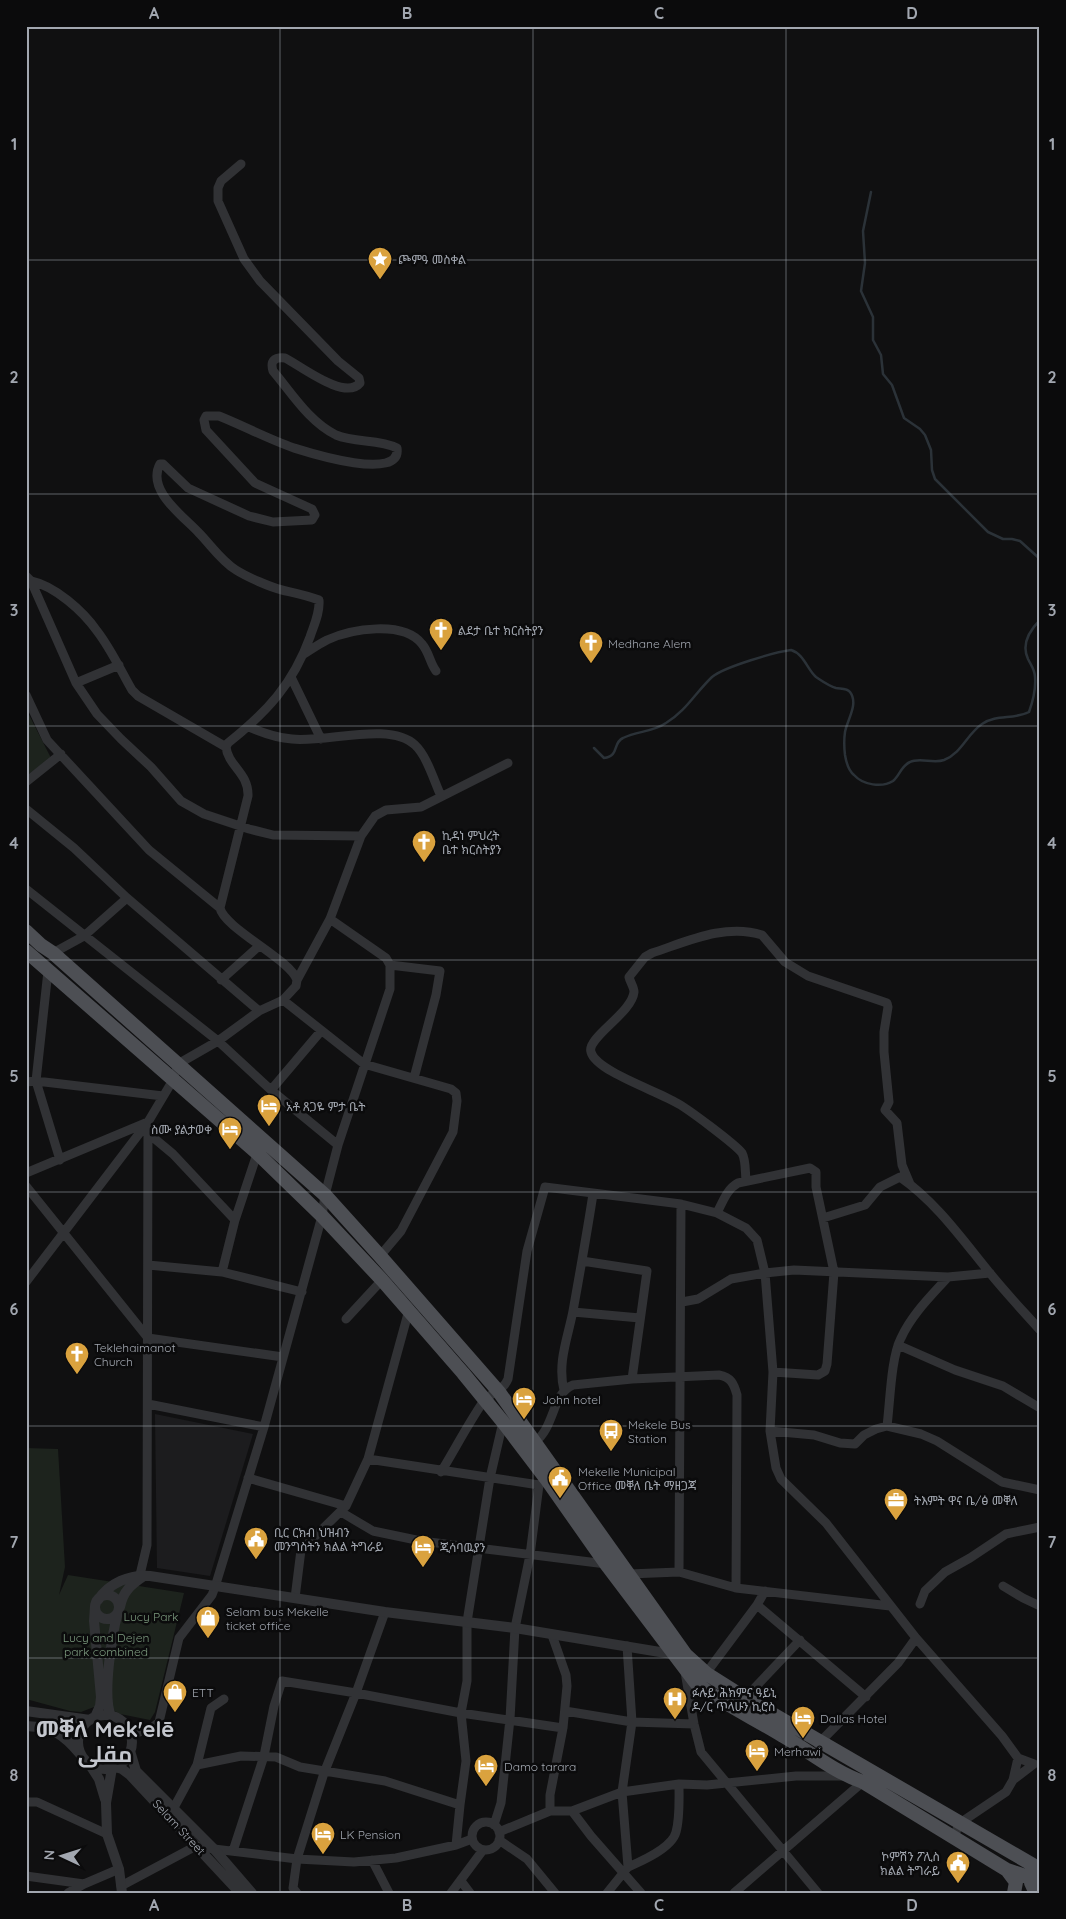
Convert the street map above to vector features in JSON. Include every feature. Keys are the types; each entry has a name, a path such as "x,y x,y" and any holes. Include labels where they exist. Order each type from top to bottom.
{"main road":[{"path":"26,931 325,1195 380,1256 499,1392 535,1442 548,1479 606,1564 682,1660 702,1679 713,1696 816,1747 957,1830 1038,1881"},
{"path":"28,957 48,971 256,1152 322,1216 382,1280 485,1400 548,1479 629,1574 682,1660"},
{"path":"702,1679 745,1698 816,1747 847,1776 868,1777"},
{"path":"957,1830 1008,1870 1038,1881"},
{"path":"1008,1870 1016,1882 1014,1893"}],"street":[{"path":"220,908 248,796 247,783 227,753 226,747 228,743 270,706 291,677 304,654 319,608 319,600 307,595 280,590 236,570 215,552 198,532 173,508 158,482 158,466 163,464 188,488 249,516 273,522 302,522 312,520 316,515 312,509 255,483 206,430 204,420 206,416 219,416 294,448 338,460 375,465 391,463 396,459 398,453 397,448 389,444 367,442 336,434 302,408 273,371 271,364 273,359 278,357 284,358 327,383 340,388 353,388 360,383 359,378 338,361 260,281 244,260 218,201 218,188 221,181 240,164"},
{"path":"28,578 42,583 55,591 85,617 98,631 132,690 138,696 226,747"},
{"path":"28,578 76,683 97,714 151,766 181,801 204,814 273,835 361,836"},
{"path":"304,654 337,636 378,628 390,628 409,633 423,644 436,671"},
{"path":"76,683 119,665"},
{"path":"291,677 321,739"},
{"path":"26,695 47,740 149,850 220,908 224,916 259,946 293,972 297,980"},
{"path":"248,727 265,734 293,740 382,733 405,738 422,753 441,796"},
{"path":"26,782 61,754"},
{"path":"26,1282 148,1122 173,1080 178,1064 218,1041 259,1011 283,1000 296,986 297,980 330,919 361,836 375,816 386,810 421,807 508,763"},
{"path":"26,809 74,848 127,898 259,1011"},
{"path":"26,889 218,1041 271,1090 338,1146"},
{"path":"53,953 84,936 127,898"},
{"path":"130,1735 154,1727 159,1722 179,1638 212,1595 215,1587 264,1427 302,1292 338,1146 390,989 390,965 386,958 330,919"},
{"path":"746,1180 743,1157 731,1144 677,1102 627,1080 599,1063 591,1054 590,1049 602,1033 629,1005 634,992 630,977 646,957 711,934 727,931 762,935 785,962 797,971 887,1003 884,1052 889,1102 886,1110 897,1123 902,1165 910,1184"},
{"path":"28,957 41,945"},
{"path":"221,980 259,946"},
{"path":"390,965 440,971 436,995 414,1078"},
{"path":"48,971 36,1081 60,1160"},
{"path":"283,1000 364,1064 451,1089 456,1093 454,1132 401,1231 380,1256"},
{"path":"271,1090 320,1031"},
{"path":"26,1082 36,1081 163,1096"},
{"path":"26,1173 148,1122"},
{"path":"114,1768 106,1803 106,1834 119,1870 121,1889 198,1841 136,1771 130,1751 130,1735 125,1725 111,1716 108,1707 112,1638 124,1593 141,1577 147,1545 148,1122"},
{"path":"149,1134 173,1154 235,1220"},
{"path":"222,1272 235,1220 256,1152 266,1142"},
{"path":"717,1213 727,1193 733,1186 746,1180 766,1178 810,1168 814,1170 834,1272 827,1364 825,1371 818,1375 773,1372"},
{"path":"823,1218 865,1205 880,1187 900,1177 910,1184 953,1226 990,1273 1040,1330"},
{"path":"26,1186 148,1338 283,1357"},
{"path":"441,1472 485,1400 506,1386 511,1370 527,1251 545,1187 682,1204 717,1213 746,1228 757,1240 765,1273 773,1372 770,1430 776,1468 781,1479 826,1523 916,1638 1002,1736 1018,1758 1034,1764 1013,1780"},
{"path":"564,1390 561,1377 562,1366 593,1194"},
{"path":"679,1572 682,1204"},
{"path":"582,1261 647,1271 632,1379"},
{"path":"148,1265 222,1272 302,1292"},
{"path":"682,1302 698,1300 731,1279 794,1270 948,1277 990,1273"},
{"path":"888,1426 891,1388 898,1345 916,1312 948,1277"},
{"path":"346,1319 382,1280"},
{"path":"295,1598 301,1550 343,1509 368,1459 409,1310"},
{"path":"573,1312 640,1318"},
{"path":"898,1345 955,1370 1003,1386 1038,1405"},
{"path":"535,1442 546,1432 564,1390 573,1385 632,1379 726,1376 735,1386 737,1394 736,1588"},
{"path":"148,1404 264,1427"},
{"path":"456,1845 466,1761 461,1713 467,1680 467,1622 490,1478 503,1422"},
{"path":"770,1430 814,1435 840,1443 854,1444 870,1432 888,1426 921,1434 937,1441 1002,1482 1040,1490"},
{"path":"368,1459 441,1472 490,1478 548,1479 515,1628 510,1719 497,1832 493,1848 483,1850 476,1846 472,1839 472,1832 476,1825 483,1822 497,1832 527,1859 555,1893"},
{"path":"248,1478 343,1509 373,1531 421,1541 606,1564"},
{"path":"920,1604 925,1591 945,1572 1006,1534 1040,1527"},
{"path":"629,1574 679,1572 736,1588 890,1606"},
{"path":"106,1803 99,1779 79,1750 78,1739 82,1728 92,1719 100,1706 101,1697 94,1625 97,1603 102,1593 114,1584 130,1577 141,1577 384,1612 515,1628 627,1646 682,1660 701,1752 818,1893"},
{"path":"1003,1586 1040,1606"},
{"path":"702,1679 757,1605 765,1591"},
{"path":"105,1595 112,1596 118,1601 119,1610 112,1618 103,1618 97,1613 97,1603 105,1595"},
{"path":"757,1605 866,1697"},
{"path":"297,1893 293,1888 293,1881 297,1859 324,1772 356,1693 384,1612"},
{"path":"550,1811 550,1795 564,1728 567,1686 566,1675 552,1635"},
{"path":"816,1747 898,1663 916,1638"},
{"path":"745,1698 800,1640"},
{"path":"626,1870 622,1792 632,1722 627,1646"},
{"path":"233,1851 264,1756 274,1706 282,1681 461,1713 564,1728"},
{"path":"172,1813 197,1765 208,1714 211,1708 224,1699"},
{"path":"26,1711 92,1719 111,1716"},
{"path":"565,1711 632,1722 694,1724"},
{"path":"26,1726 41,1726 57,1732 70,1742 87,1762 99,1768 114,1768 124,1761 130,1751"},
{"path":"197,1765 241,1756 276,1757 300,1768 385,1782 460,1806"},
{"path":"957,1830 1006,1792 1013,1780 1018,1758"},
{"name":"Selam Street","path":"114,1768 122,1769 130,1774 172,1813"},
{"path":"497,1832 550,1811 572,1812 622,1792 679,1784 726,1784 796,1776 847,1776"},
{"path":"734,1893 868,1777"},
{"path":"607,1893 626,1870 666,1845 676,1834 679,1784"},
{"path":"26,1802 37,1802 106,1834"},
{"path":"572,1812 591,1836 626,1870 641,1893"},
{"path":"214,1850 297,1859 354,1862 396,1858 456,1845 472,1839"},
{"name":"Selam Street","path":"198,1841 214,1850 252,1893"},
{"name":"Selam Street","path":"198,1841 240,1893"},
{"path":"451,1893 483,1850"},
{"path":"372,1860 389,1893"},
{"path":"68,1893 84,1884 119,1870"},
{"path":"26,1876 84,1884"},
{"path":"460,1881 470,1893"}],"shaded area":[{"path":"155,1414 253,1434 210,1576 157,1568"}],"green space":[{"path":"26,709 51,758 26,776"},
{"name":"Lucy and Dejen park combined","path":"26,1448 58,1449 65,1567 59,1595 68,1575 184,1593 155,1712 150,1720 120,1714 108,1707 94,1707 81,1712 70,1711 26,1699"}],"waterway":[{"path":"871,192 863,231 865,263 861,291 873,317 873,340 881,355 883,374 892,385 904,418 920,429 925,435 931,450 932,470 935,479 988,532 1003,539 1020,541 1040,559"},
{"path":"594,748 604,758 609,757 623,738 656,728 673,718 718,673 750,661 791,650 802,658 816,677 833,687 850,692 853,707 845,732 844,743 846,760 852,773 867,783 878,785 889,783 910,762 918,760 940,761 950,757 982,724 993,719 1017,716 1029,712 1034,695 1035,677 1025,648 1027,638 1040,620"}],"place":[{"name":"ጮምዓ መስቀል","path":"380,280"},
{"name":"ልደታ ቤተ ክርስትያን","path":"441,651"},
{"name":"Medhane Alem","path":"591,664"},
{"name":"ኪዳነ ምህረት ቤተ ክርስትያን","path":"424,863"},
{"name":"አቶ ጸጋዬ ምታ ቤት","path":"269,1127"},
{"name":"ስሙ ያልታወቀ","path":"230,1150"},
{"name":"Teklehaimanot Church","path":"77,1375"},
{"name":"John hotel","path":"524,1420"},
{"name":"Mekele Bus Station","path":"611,1452"},
{"name":"Mekelle Municipal Office መቐለ ቤት ማዘጋጃ","path":"560,1499"},
{"name":"ትእምት ዋና ቤ/ፅ መቐለ","path":"896,1521"},
{"name":"ቢር ርክብ ህዝብን መንግስትን ክልል ትግራይ","path":"256,1560"},
{"name":"ጂሳባዉያን","path":"423,1568"},
{"name":"Selam bus Mekelle ticket office","path":"208,1639"},
{"name":"ETT","path":"175,1713"},
{"name":"ፉሉይ ሕክምና ዓይኒ ዶ/ር ጥላሁን ኪሮስ","path":"675,1720"},
{"name":"Dallas Hotel","path":"803,1739"},
{"name":"Merhawi","path":"757,1772"},
{"name":"Damo tarara","path":"486,1787"},
{"name":"LK Pension","path":"323,1855"},
{"name":"ኮምሽን ፖሊስ ክልል ትግራይ","path":"958,1884"}],"district":[{"name":"መቐለ Mek'elē مقلى","path":"105,1742"}],"park label":[{"name":"Lucy Park","path":"151,1616"}]}
